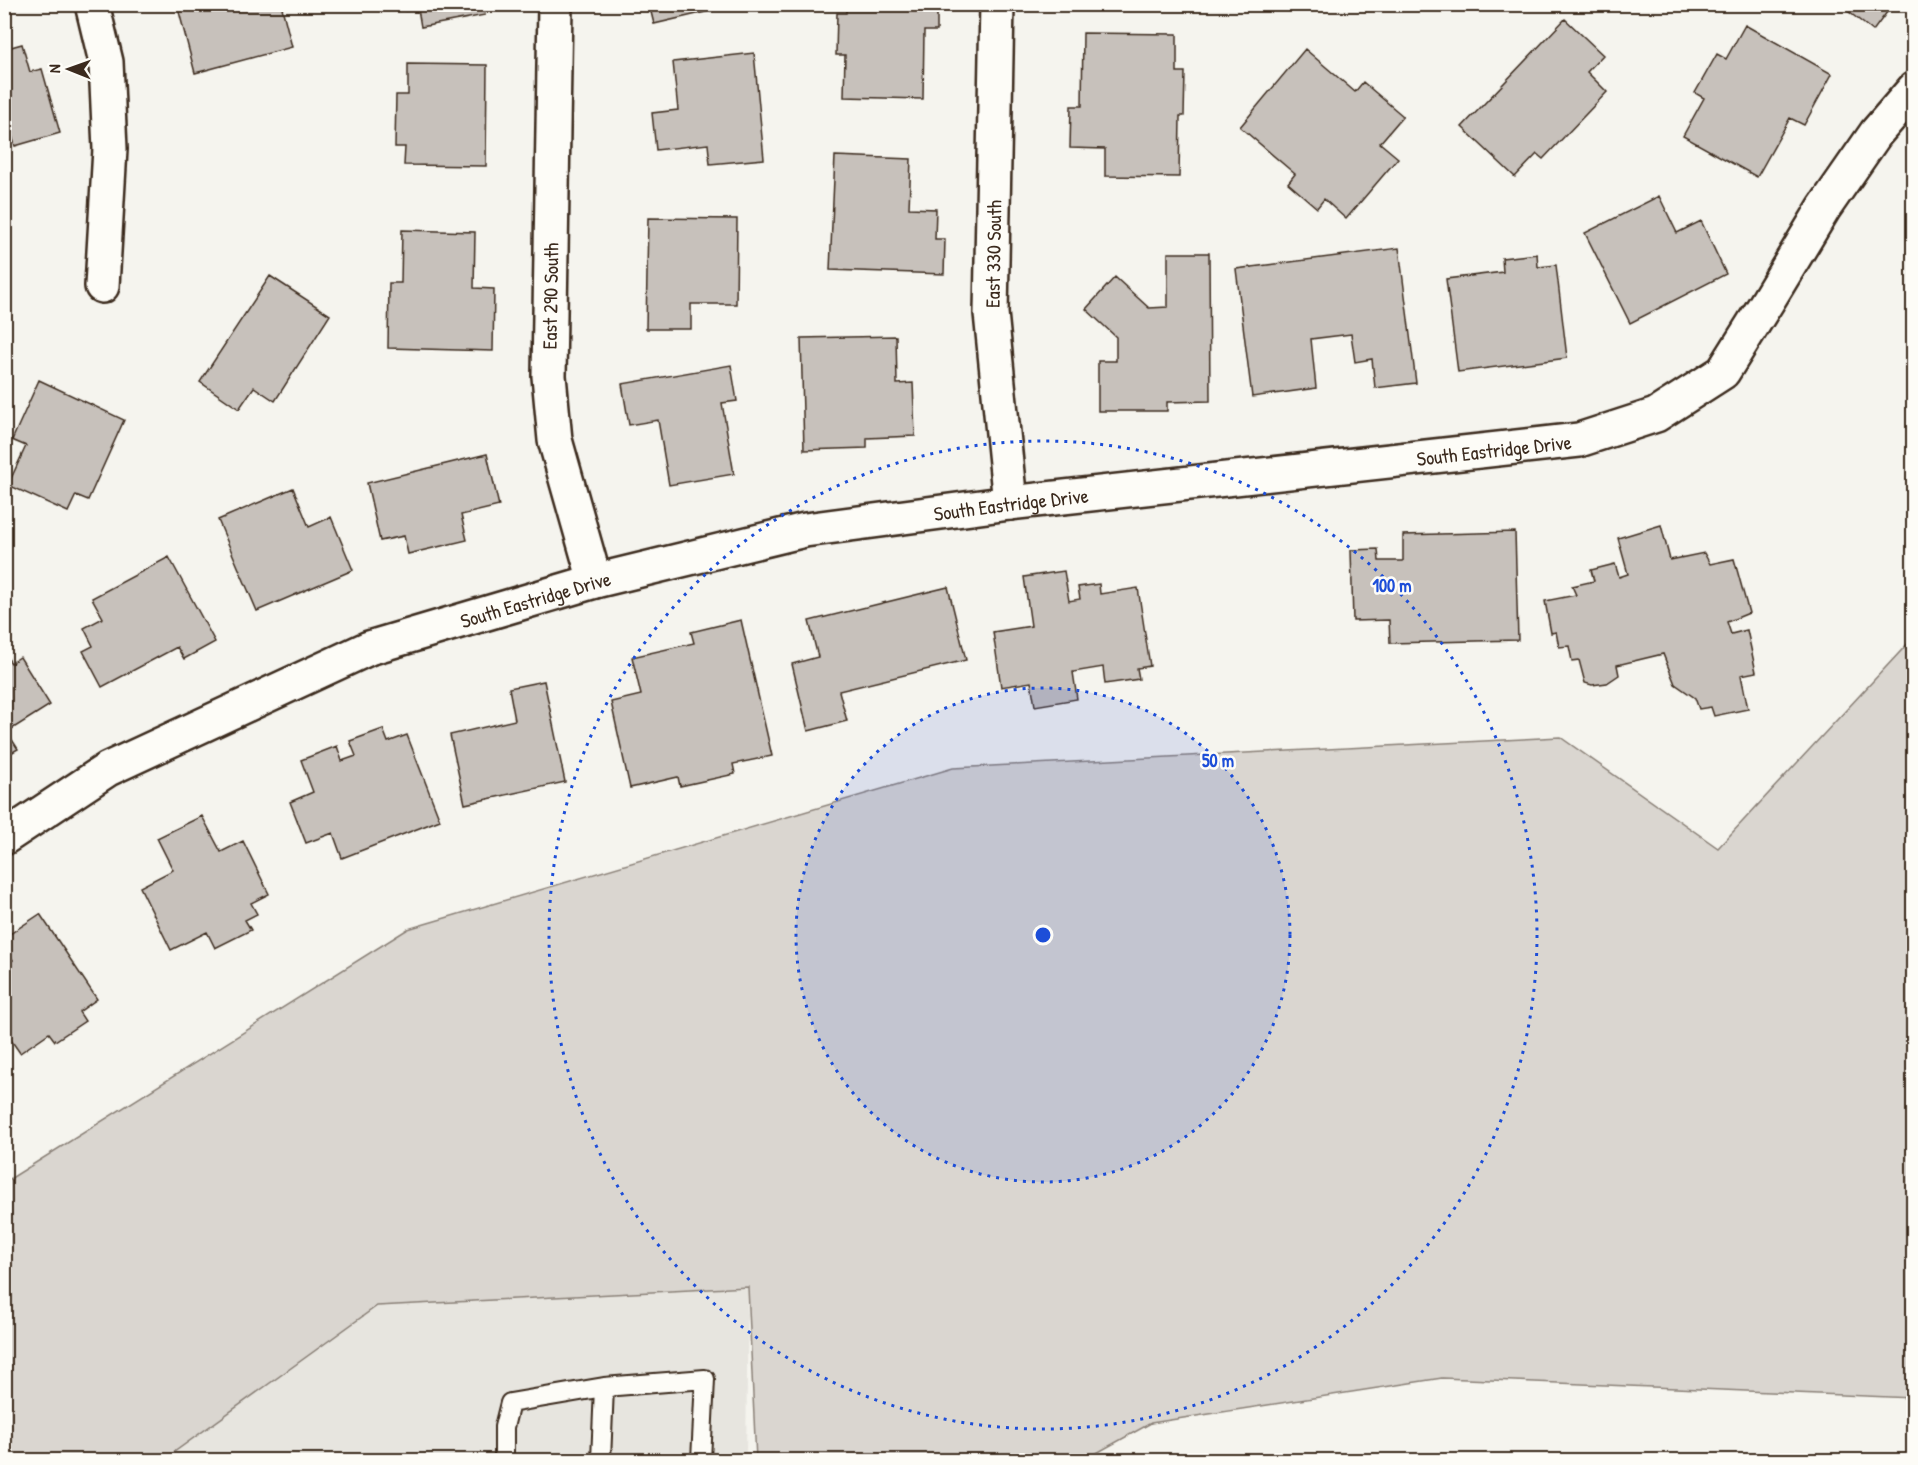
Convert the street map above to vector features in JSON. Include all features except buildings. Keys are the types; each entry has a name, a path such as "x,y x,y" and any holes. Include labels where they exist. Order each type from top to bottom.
{"street":[{"path":"92,4 106,62 110,149 102,286"},
{"name":"East 290 South","path":"555,4 549,376 555,440 595,581"},
{"name":"East 330 South","path":"997,4 991,313 1010,503"},
{"name":"South Eastridge Drive","path":"4,838 108,769 369,648 595,581 805,530 1010,503 1579,440 1656,415 1723,372 1824,208 1876,133 1914,89"}],"lane":[{"path":"504,1461 504,1428 510,1403 604,1387 705,1379 701,1461"},
{"path":"601,1461 604,1387"}],"shaded area":[{"path":"1913,638 1913,1398 1442,1378 1151,1423 1084,1460 756,1460 748,1287 377,1306 163,1460 5,1460 5,1182 408,929 953,768 1560,737 1718,848"},
{"path":"748,1287 746,1460 163,1460 377,1306"}]}
